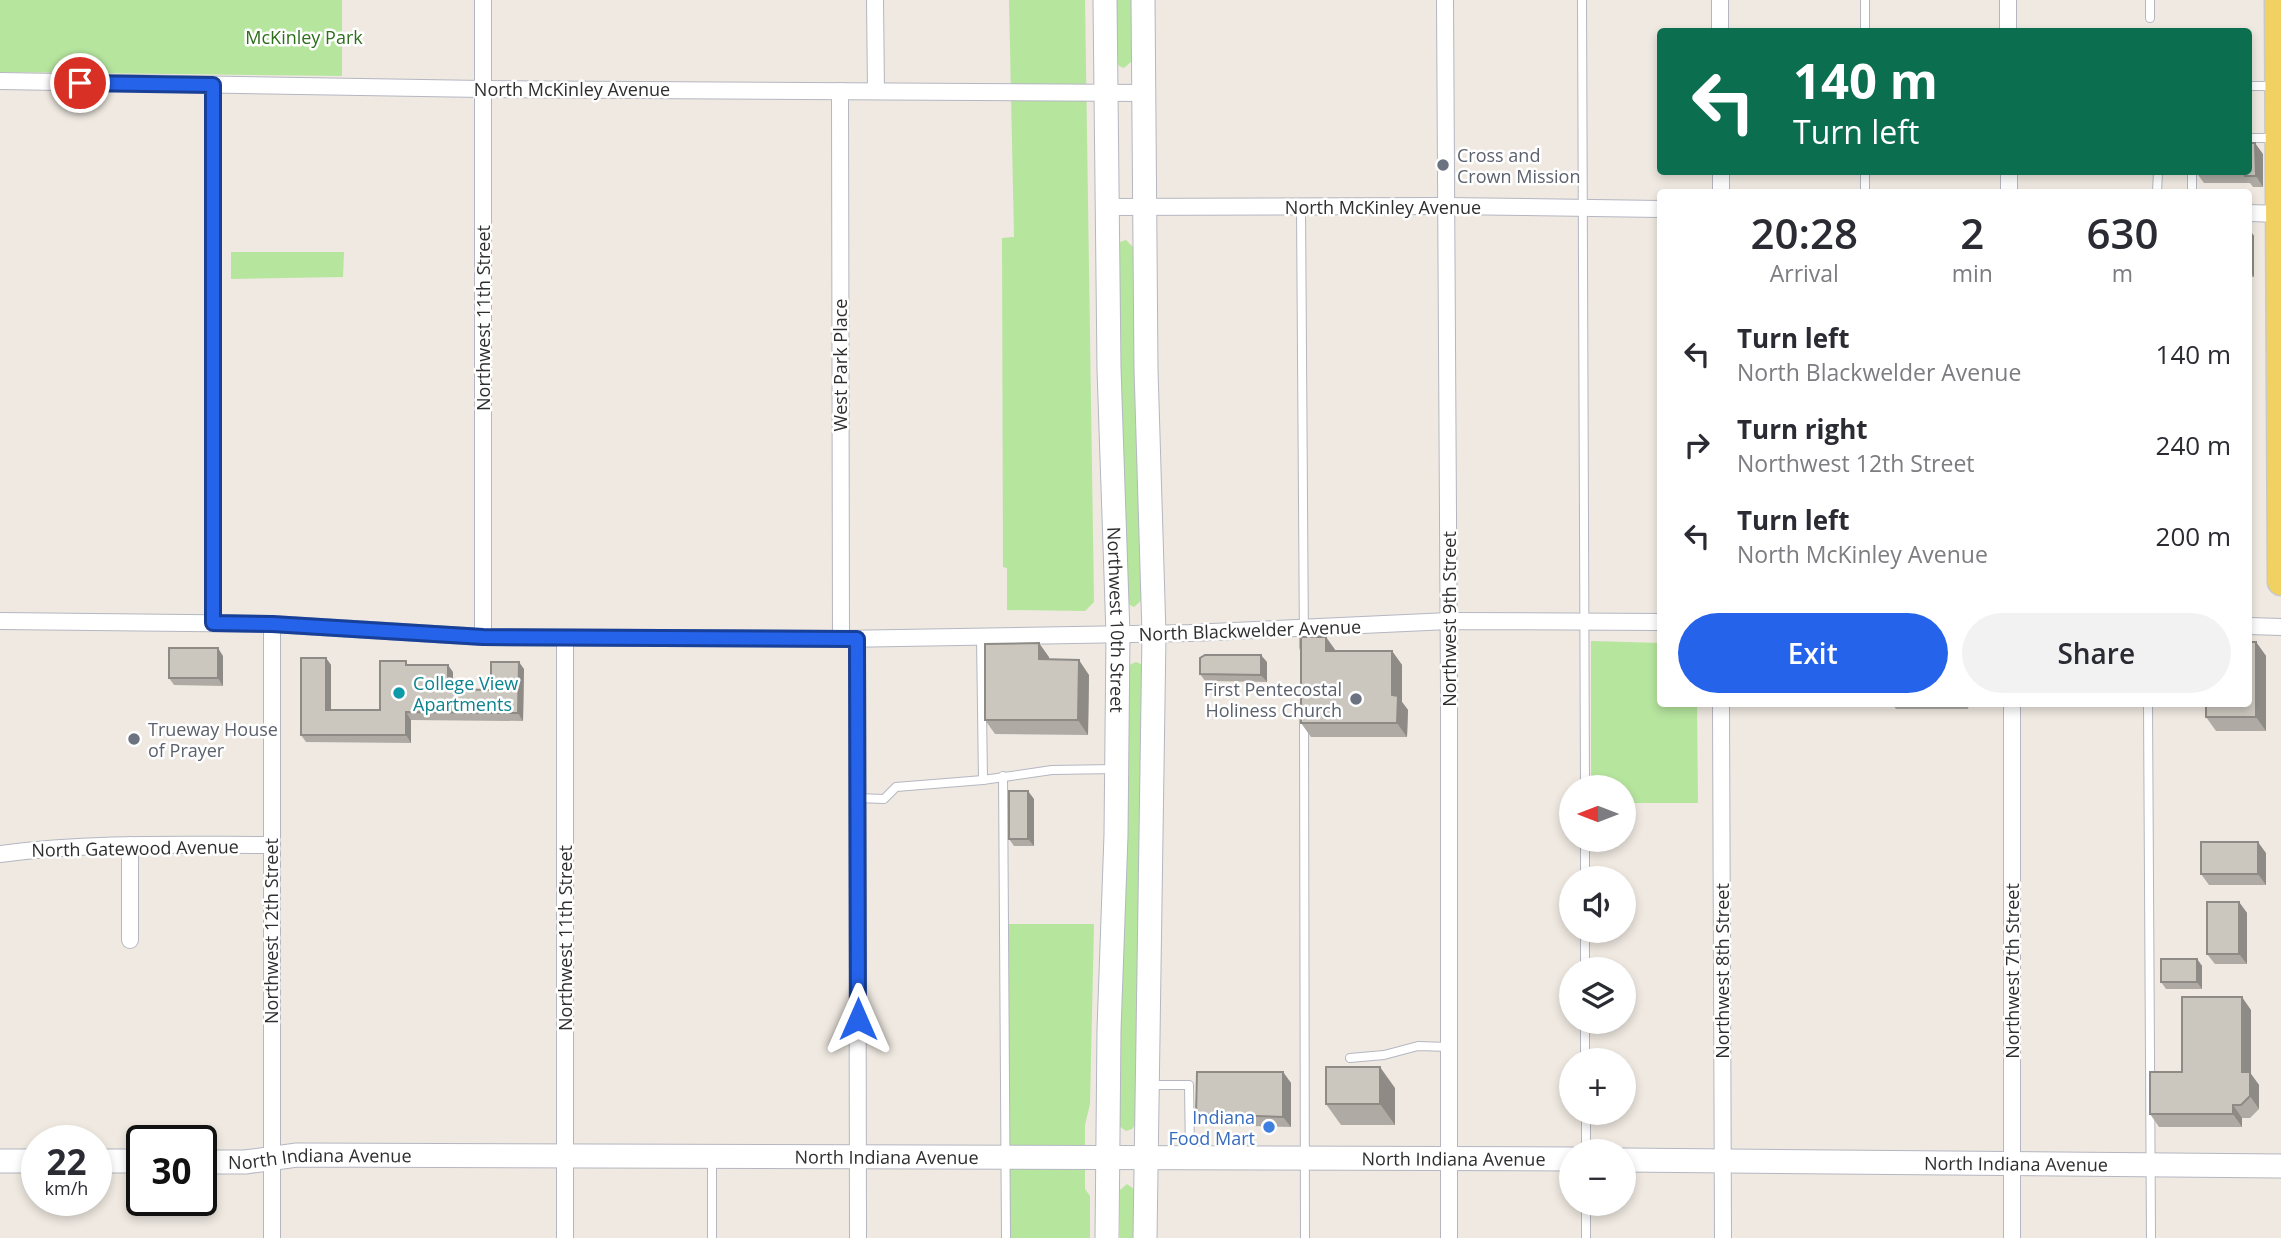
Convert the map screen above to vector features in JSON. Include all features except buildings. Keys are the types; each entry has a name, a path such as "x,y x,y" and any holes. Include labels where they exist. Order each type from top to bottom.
{"main road":[{"name":"Northwest 10th Street","path":"1105,0 1109,369 1118,634 1108,1030 1107,1238"},
{"name":"Northwest 10th Street","path":"1143,0 1146,369 1154,634 1145,1238"},
{"path":"2278,0 2281,582"},
{"name":"North Indiana Avenue","path":"217,1162 245,1162 297,1155 1559,1159"},
{"name":"North Indiana Avenue","path":"1636,1160 2281,1166"},
{"path":"0,1161 21,1161"}],"street":[{"name":"Northwest 11th Street","path":"483,0 483,637"},
{"path":"875,0 876,91"},
{"name":"Northwest 9th Street","path":"1445,0 1449,1238"},
{"path":"1720,0 1720,28"},
{"path":"2008,0 2008,28"},
{"name":"North McKinley Avenue","path":"0,81 483,89 1143,93"},
{"path":"213,85 213,623"},
{"name":"West Park Place","path":"840,91 849,639 858,798 858,1238"},
{"name":"North McKinley Avenue","path":"1106,208 1446,206 1657,209"},
{"path":"2252,213 2280,214"},
{"name":"North Blackwelder Avenue","path":"0,621 272,624 483,637 849,639 1154,634 1449,621 1657,622"},
{"name":"Northwest 12th Street","path":"272,624 272,1238"},
{"path":"2252,626 2281,627"},
{"name":"Northwest 11th Street","path":"565,638 565,1238"},
{"name":"Northwest 8th Street","path":"1721,707 1723,1238"},
{"name":"Northwest 7th Street","path":"2012,707 2012,1238"},
{"path":"130,845 130,940"},
{"name":"North Gatewood Avenue","path":"0,854 52,847 271,845"}],"lane":[{"path":"1582,0 1585,775"},
{"path":"1865,0 1865,28"},
{"path":"2150,0 2150,18"},
{"path":"2252,86 2279,86"},
{"path":"2252,138 2279,138"},
{"path":"1301,206 1304,656"},
{"path":"981,637 983,780"},
{"path":"2148,707 2151,1238"},
{"path":"1304,712 1305,1238"},
{"path":"858,798 884,799 896,787 983,780 1052,770 1116,769"},
{"path":"1003,776 1006,1238"},
{"path":"1350,1058 1384,1055 1418,1046 1449,1047"},
{"path":"1146,1084 1189,1085 1190,1158"},
{"path":"712,1156 712,1238"},
{"path":"1586,1216 1586,1238"}],"green space":[{"name":"McKinley Park","path":"0,0 342,0 342,76 0,72"},
{"path":"1009,0 1085,0 1094,602 1085,611 1007,610 1007,568 1003,567 1002,238 1014,237"},
{"path":"1116,0 1131,0 1132,61 1124,68 1117,62"},
{"path":"1126,240 1133,247 1135,410 1143,599 1134,607 1128,599 1119,380 1117,248 1120,242"},
{"path":"231,252 344,252 343,277 231,279"},
{"path":"1591,641 1657,643 1657,707 1697,707 1698,803 1636,803 1636,775 1591,775"},
{"path":"1136,662 1141,664 1143,669 1135,1125 1126,1131 1119,1126 1127,670"},
{"path":"1008,924 1094,924 1090,1104 1085,1125 1085,1189 1090,1196 1090,1238 1008,1238"},
{"path":"1127,1184 1134,1189 1135,1238 1120,1238 1120,1190"}],"place":[{"name":"Cross and Crown Mission","path":"1443,165"},
{"name":"College View Apartments","path":"399,693"},
{"name":"First Pentecostal Holiness Church","path":"1356,699"},
{"name":"Trueway House of Prayer","path":"134,739"},
{"name":"Indiana Food Mart","path":"1269,1127"}],"route":[{"path":"80,83 213,85 213,623 483,637 857,639 858,1019"}]}
